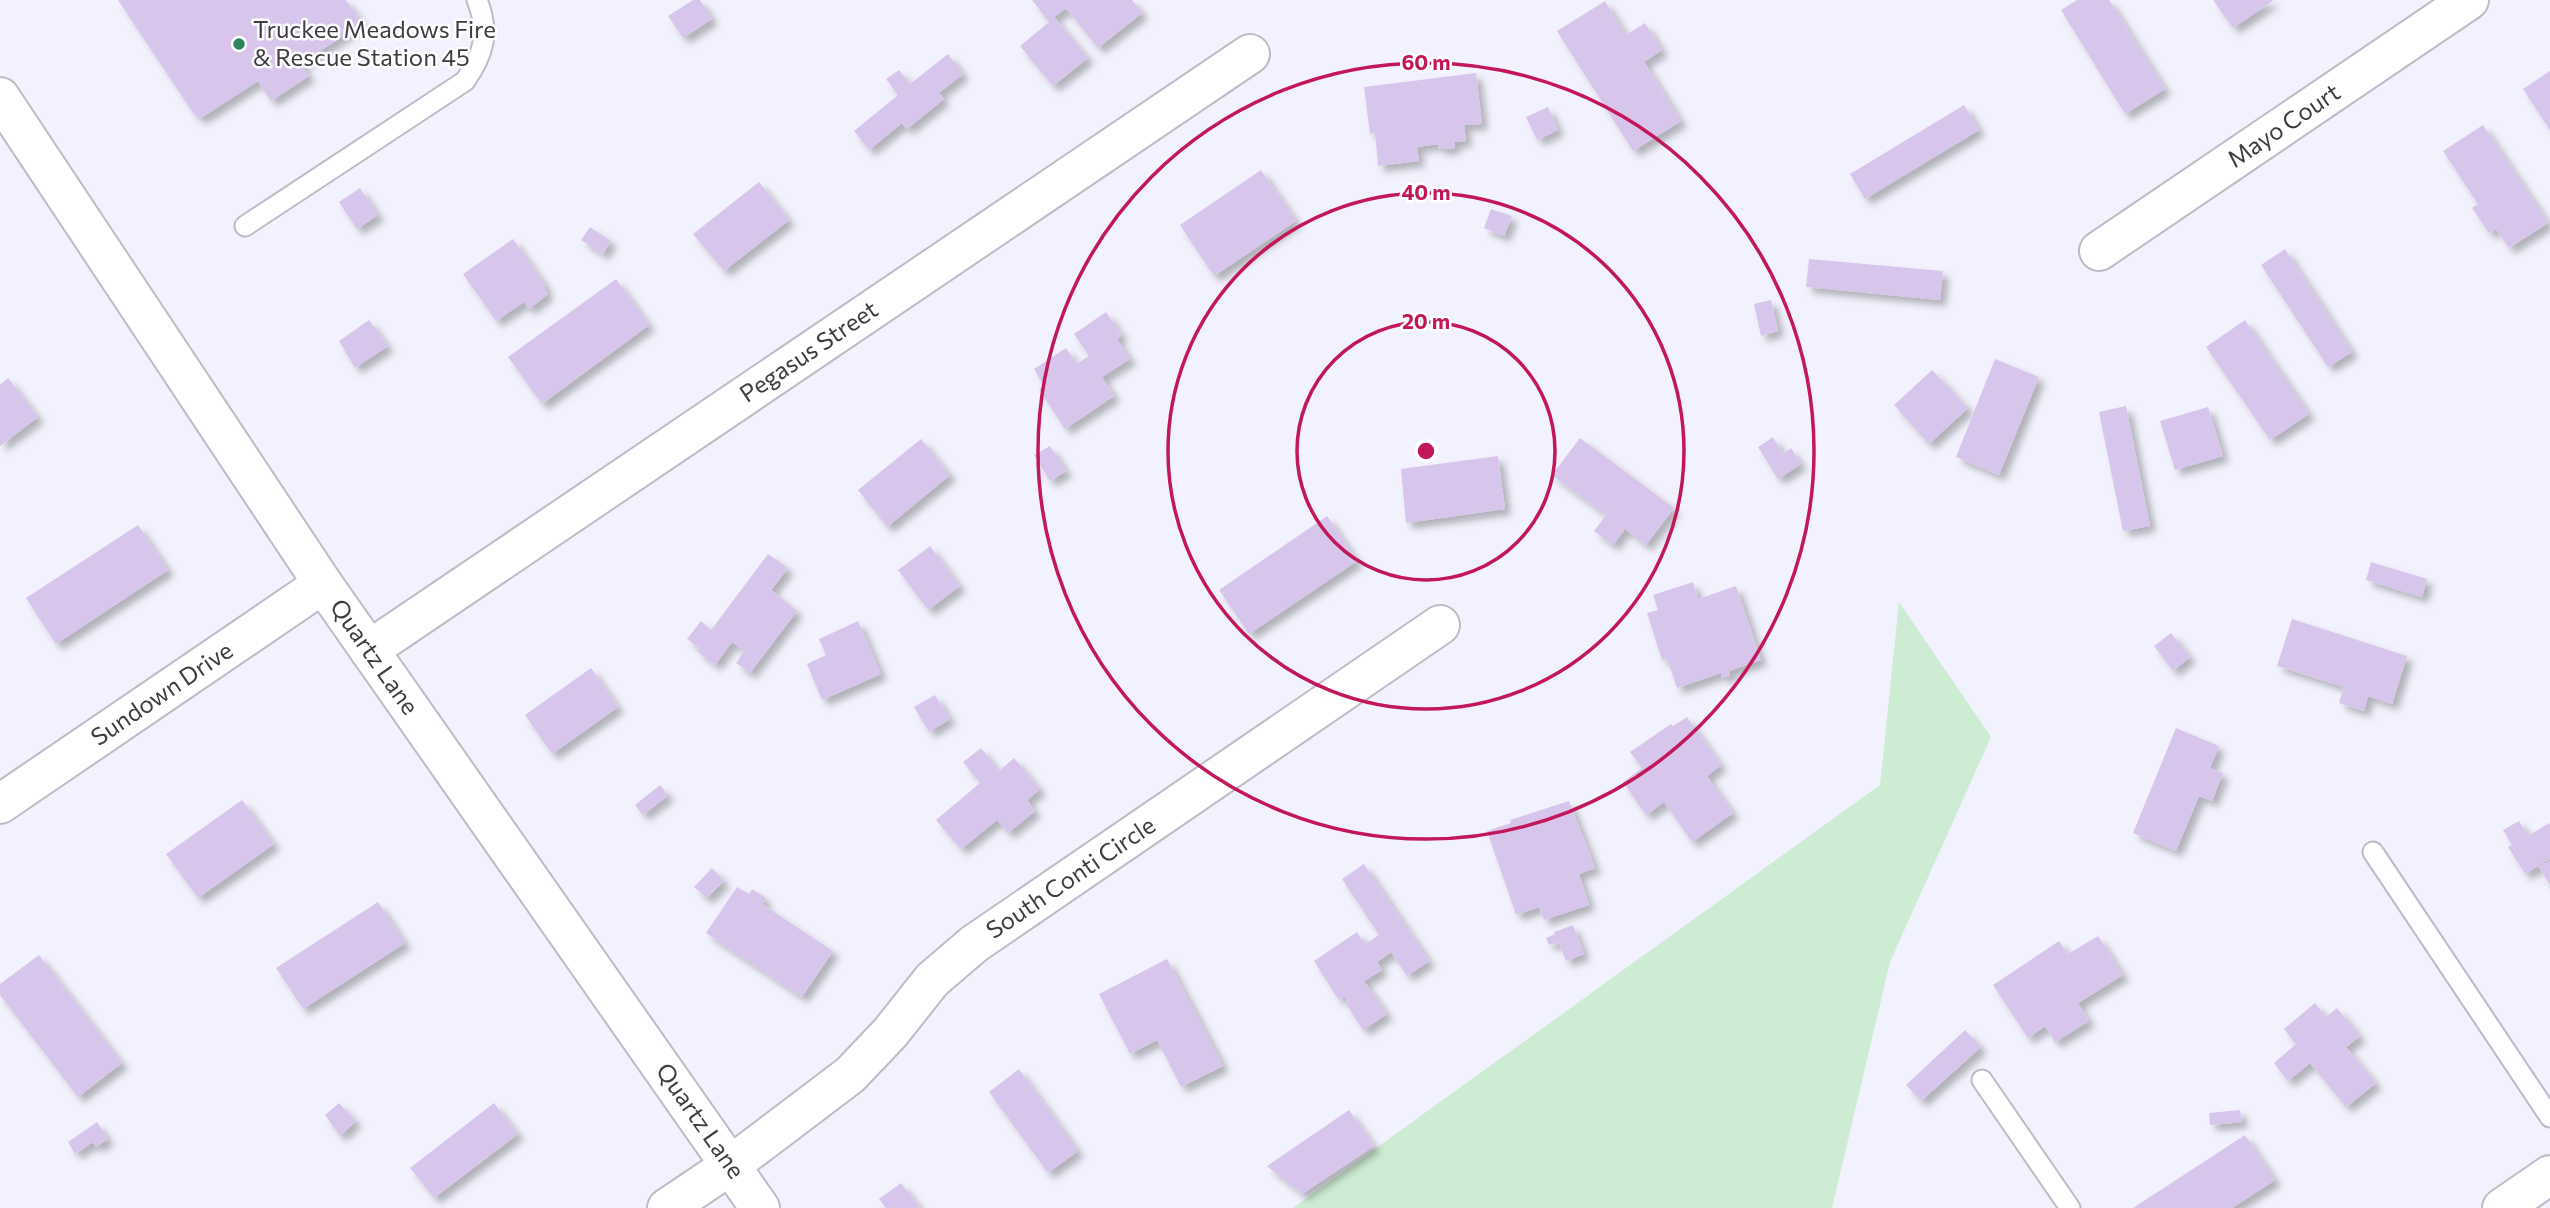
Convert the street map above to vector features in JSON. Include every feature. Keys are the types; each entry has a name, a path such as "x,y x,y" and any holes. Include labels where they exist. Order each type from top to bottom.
{"street":[{"name":"Mayo Court","path":"2099,251 2469,0"},
{"name":"Pegasus Street","path":"369,650 1250,54"},
{"name":"Quartz Lane","path":"0,97 323,584 760,1208"},
{"name":"Sundown Drive","path":"0,804 323,584"},
{"name":"South Conti Circle","path":"667,1208 731,1165 850,1075 890,1033 932,980 974,944 1440,625"},
{"path":"2502,1208 2550,1175"}],"lane":[{"path":"245,226 465,81 479,61 485,36 477,0"},
{"path":"2373,852 2550,1117"},
{"path":"1982,1080 2070,1208"}],"green space":[{"path":"1899,602 1991,737 1890,962 1832,1208 1293,1208 1880,785"}],"building":[{"name":"Truckee Meadows Fire & Rescue Station 45","path":"118,0 346,0 362,23 301,64 309,76 271,101 258,81 201,118 194,114"},
{"path":"693,0 700,0 712,19 683,38 668,16"},
{"path":"1032,0 1132,0 1142,13 1098,48 1066,8 1054,17 1088,58 1053,86 1020,46 1049,22"},
{"path":"2077,0 2109,0 2165,89 2125,114 2061,10"},
{"path":"2213,0 2274,0 2233,28"},
{"path":"1605,1 1626,35 1645,23 1662,50 1644,62 1681,121 1633,151 1557,31"},
{"path":"948,54 963,74 939,93 944,99 907,129 902,123 869,150 854,131 898,95 886,79 899,70 910,84"},
{"path":"2550,71 2550,130 2523,89"},
{"path":"1476,73 1482,124 1464,125 1466,141 1454,142 1455,148 1439,149 1438,144 1417,147 1419,161 1378,166 1375,133 1370,134 1364,87"},
{"path":"1964,105 1979,130 1865,199 1850,174"},
{"path":"1548,107 1558,130 1537,140 1526,117"},
{"path":"2483,125 2548,223 2509,248 2496,229 2489,233 2472,208 2478,204 2443,151"},
{"path":"1261,170 1296,221 1214,276 1180,225"},
{"path":"759,182 789,220 724,271 693,234"},
{"path":"360,188 378,215 357,229 339,202"},
{"path":"1491,209 1512,216 1504,236 1484,228"},
{"path":"590,227 611,241 603,254 581,240"},
{"path":"513,239 546,286 544,288 548,294 529,309 524,302 496,321 463,274"},
{"path":"2285,249 2352,352 2328,367 2261,265"},
{"path":"1809,259 1943,271 1940,300 1806,287"},
{"path":"616,279 649,325 542,404 508,357"},
{"path":"1771,300 1778,331 1761,336 1754,304"},
{"path":"1106,312 1122,335 1117,339 1130,359 1102,377 1114,396 1065,429 1039,389 1044,386 1034,369 1066,348 1077,364 1089,356 1074,334"},
{"path":"369,320 388,346 355,368 339,341"},
{"path":"2245,320 2309,414 2270,440 2206,347"},
{"path":"1995,359 2039,377 1999,475 1956,457"},
{"path":"1932,370 1968,408 1929,444 1894,405"},
{"path":"8,378 38,417 0,446 0,385"},
{"path":"2126,406 2150,526 2123,531 2099,412"},
{"path":"2208,407 2223,456 2175,470 2160,421"},
{"path":"1773,437 1783,454 1791,448 1801,464 1778,479 1758,447"},
{"path":"1580,438 1674,508 1646,545 1625,529 1613,545 1594,531 1606,515 1552,475"},
{"path":"921,439 950,475 887,527 858,490"},
{"path":"1050,446 1066,471 1050,481 1034,455"},
{"path":"1498,456 1505,509 1406,523 1401,469"},
{"path":"1327,516 1357,561 1249,634 1219,590"},
{"path":"138,525 168,570 56,644 26,598"},
{"path":"930,546 960,586 928,610 898,570"},
{"path":"768,554 788,568 771,590 797,611 750,673 736,663 744,651 732,642 715,665 687,639 701,621 711,630"},
{"path":"2371,562 2427,579 2422,597 2366,580"},
{"path":"1693,582 1698,599 1736,586 1761,660 1729,671 1730,676 1722,678 1721,673 1677,688 1667,658 1662,660 1647,613 1658,610 1653,595"},
{"path":"2292,619 2407,656 2392,704 2368,696 2364,711 2339,703 2344,687 2277,666"},
{"path":"858,621 881,674 822,700 807,664 826,655 819,639"},
{"path":"2171,633 2190,657 2173,671 2154,646"},
{"path":"591,668 618,707 552,754 525,715"},
{"path":"935,695 950,719 929,732 914,707"},
{"path":"1687,717 1721,765 1707,776 1733,813 1692,842 1664,802 1646,815 1623,782 1642,768 1630,752 1671,724 1673,726"},
{"path":"2176,728 2219,746 2210,768 2223,773 2212,801 2199,796 2176,851 2133,833"},
{"path":"981,748 999,771 1014,758 1040,789 1027,800 1035,811 1008,833 997,820 961,849 936,820 980,783 963,762"},
{"path":"660,785 668,795 643,815 635,805"},
{"path":"242,800 274,844 198,898 166,854"},
{"path":"1569,801 1595,868 1579,874 1589,905 1544,920 1539,907 1516,915 1487,831 1511,823 1510,820"},
{"path":"2519,821 2528,836 2549,823 2550,825 2550,859 2525,874 2508,847 2512,845 2503,830"},
{"path":"2550,861 2550,885 2539,867"},
{"path":"1364,864 1429,961 1407,976 1391,952 1377,962 1382,970 1364,981 1387,1014 1363,1030 1346,1004 1348,1002 1344,996 1339,1000 1314,961 1357,932 1365,944 1379,935 1342,879"},
{"path":"712,868 724,881 707,898 694,887"},
{"path":"737,887 749,894 752,889 766,898 762,904 833,951 802,997 706,933"},
{"path":"378,902 405,943 303,1009 276,968"},
{"path":"1573,925 1584,954 1566,961 1559,942 1549,945 1546,938"},
{"path":"2098,936 2123,975 2078,1003 2089,1021 2055,1042 2045,1026 2028,1038 1993,985 2059,941 2068,954"},
{"path":"39,955 122,1063 78,1097 0,995 0,984"},
{"path":"1167,959 1223,1066 1181,1087 1157,1040 1130,1054 1099,994"},
{"path":"2315,1003 2326,1017 2337,1008 2360,1036 2346,1047 2376,1083 2346,1107 2310,1063 2288,1081 2274,1063 2296,1044 2284,1029"},
{"path":"1965,1030 1981,1047 1921,1101 1906,1085"},
{"path":"1019,1069 1078,1151 1048,1173 989,1092"},
{"path":"339,1103 356,1121 340,1136 325,1115"},
{"path":"494,1103 518,1134 434,1198 410,1168"},
{"path":"1349,1110 1374,1146 1302,1194 1267,1166"},
{"path":"2240,1110 2242,1122 2210,1125 2209,1113"},
{"path":"97,1122 108,1139 96,1147 93,1142 75,1154 68,1142"},
{"path":"2245,1135 2275,1180 2232,1208 2133,1208"},
{"path":"901,1183 920,1208 886,1208 879,1199"}],"place":[{"name":"Truckee Meadows Fire & Rescue Station 45","path":"239,44"}]}
